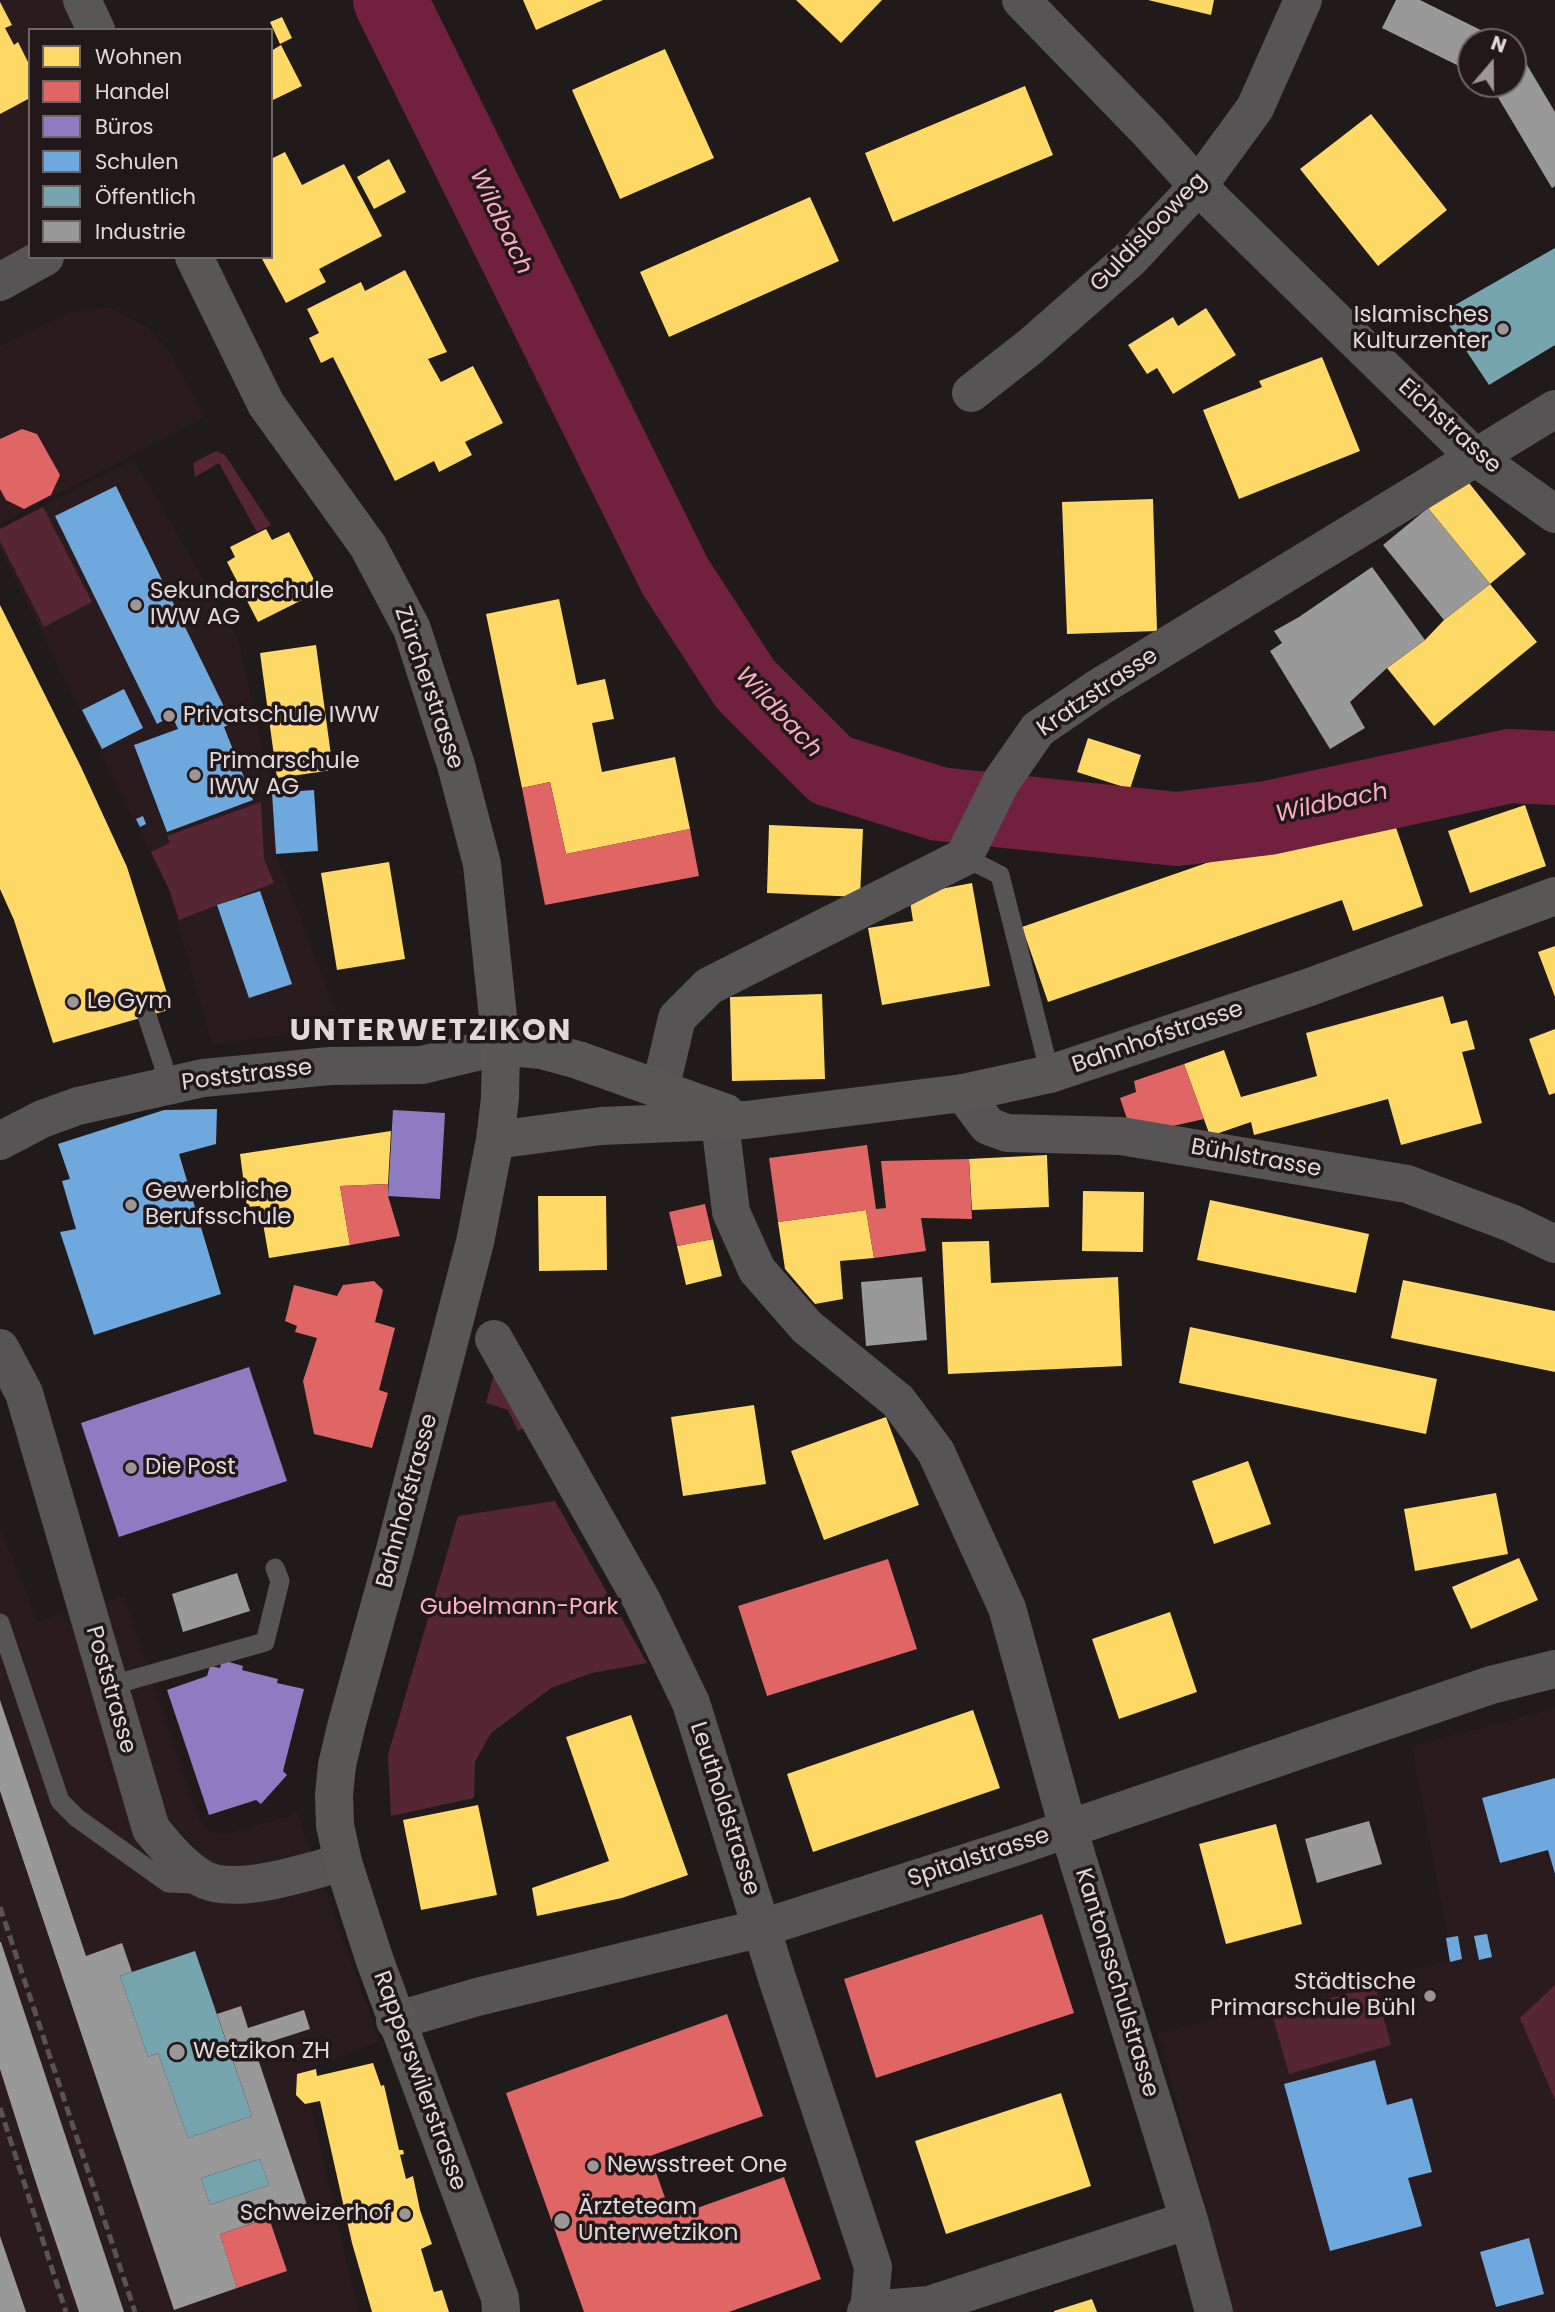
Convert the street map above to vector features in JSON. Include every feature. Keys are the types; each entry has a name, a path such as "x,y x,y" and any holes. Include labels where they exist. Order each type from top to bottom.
{"main road":[{"path":"82,0 95,28"},
{"name":"Zürcherstrasse","path":"195,259 266,404 368,546 411,629 456,765 482,864 501,1046"},
{"name":"Bahnhofstrasse","path":"495,1140 601,1126 733,1121 963,1093 1050,1074 1310,987 1555,896"},
{"name":"Bahnhofstrasse","path":"343,1862 335,1825 337,1765 480,1223 500,1098 501,1046 541,1050 578,1060 660,1090 733,1121"},
{"name":"Rapperswilerstrasse","path":"343,1862 396,2021 505,2307"}],"street":[{"name":"Eichstrasse","path":"1021,0 1198,186 1475,457 1555,514"},
{"name":"Guldislooweg","path":"971,393 1031,346 1130,259 1198,186 1255,108 1303,0"},
{"path":"0,282 41,259"},
{"name":"Kratzstrasse","path":"968,850 1001,782 1038,729 1098,688 1555,409"},
{"path":"660,1090 677,1018 709,986 968,850"},
{"name":"Poststrasse","path":"0,1141 42,1119 78,1106 167,1085 231,1074 330,1066 422,1065 501,1046"},
{"name":"Bühlstrasse","path":"963,1093 988,1126 1007,1133 1121,1136 1407,1184 1511,1223 1555,1244"},
{"name":"Kantonsschulstrasse","path":"733,1121 730,1212 757,1270 807,1327 898,1401 936,1452 1007,1608 1068,1828 1189,2220 1214,2312"},
{"name":"Leutholdstrasse","path":"494,1339 642,1601 691,1703 873,2267 867,2311"},
{"name":"Poststrasse","path":"0,1348 24,1393 151,1829 174,1857 203,1880 243,1886 343,1862"},
{"name":"Spitalstrasse","path":"396,2021 477,1997 762,1928 1015,1847 1491,1685 1555,1669"},
{"path":"867,2311 929,2305 1189,2220"}],"lane":[{"path":"968,850 1000,875 1050,1074"},
{"path":"147,1016 167,1085"},
{"path":"109,1686 265,1642 280,1581 275,1568"},
{"path":"0,1623 60,1801 77,1818 168,1883 192,1884 203,1880"}],"shaded area":[{"path":"0,0 82,0 95,28 28,28 28,259 0,282"},
{"path":"109,308 146,326 167,348 205,417 0,524 0,346 71,312"},
{"name":"Privatschule IWW","path":"134,460 238,638 272,793 276,854 342,1027 212,1044 168,889 0,549 0,528"},
{"path":"0,1528 38,1622 124,1596 198,1818 211,1833 231,1833 297,1813 380,2042 303,2071 358,2312 0,2312"},
{"name":"Städtische Primarschule Bühl","path":"1555,1708 1555,2312 1234,2312 1158,2033 1452,1960 1412,1746"}],"green space":[{"path":"216,451 225,455 271,525 257,532 219,463 195,477 193,463"},
{"path":"43,507 92,602 44,627 0,541 0,529"},
{"path":"261,802 264,859 274,883 179,920 169,889 151,852 170,843 167,836"},
{"path":"497,1363 528,1426 518,1431 508,1410 486,1403"},
{"name":"Gubelmann-Park","path":"555,1501 647,1663 592,1673 551,1688 491,1733 475,1762 474,1798 391,1816 388,1755 458,1516"},
{"path":"1555,1985 1555,2100 1520,2018"},
{"path":"1375,1986 1391,2045 1289,2074 1272,2014"}],"building: Wohnen":[{"path":"523,0 603,0 536,30"},
{"path":"796,0 882,0 841,43"},
{"path":"1148,0 1214,0 1211,15"},
{"path":"0,2 12,25 5,28 14,45 18,42 28,62 28,99 0,114"},
{"path":"282,17 292,38 280,44 270,22"},
{"path":"281,45 302,86 273,100 273,50"},
{"path":"665,49 714,158 620,199 572,90"},
{"path":"1025,86 1053,155 893,222 865,153"},
{"path":"1371,114 1447,210 1378,266 1300,169"},
{"path":"285,152 302,185 344,164 382,236 319,269 326,282 286,303 262,259 273,259 273,158"},
{"path":"389,159 406,192 374,209 357,177"},
{"path":"810,197 839,261 669,337 640,272"},
{"path":"405,270 447,352 428,359 441,382 473,366 503,423 465,442 472,455 439,472 434,461 395,481 333,357 321,363 309,338 319,333 307,309 361,282 365,291"},
{"path":"1206,308 1236,355 1173,394 1157,368 1147,374 1128,345 1173,317 1178,326"},
{"path":"1322,357 1360,451 1239,499 1203,410 1262,387 1259,381"},
{"path":"1465,478 1526,554 1490,584 1428,508"},
{"path":"1153,499 1157,631 1067,634 1062,502"},
{"path":"266,529 272,540 289,532 320,591 258,622 227,562 235,557 230,547"},
{"path":"1490,584 1537,642 1434,726 1387,668 1425,640 1444,620"},
{"path":"559,599 577,685 605,679 614,719 592,723 602,772 675,757 690,829 566,854 550,782 522,788 486,614"},
{"path":"0,605 81,767 127,867 172,1009 53,1043 14,920 0,889"},
{"path":"316,645 333,770 277,778 260,653"},
{"path":"1088,738 1141,755 1130,789 1077,772"},
{"path":"1525,805 1546,866 1470,893 1448,831"},
{"path":"1392,816 1423,906 1353,931 1342,900 1048,1002 1022,927 1287,835 1289,842 1325,830 1328,838"},
{"path":"769,825 863,829 860,897 767,893"},
{"path":"389,862 405,959 337,970 321,873"},
{"path":"972,883 990,986 882,1005 868,928 913,921 909,895"},
{"path":"1555,946 1555,997 1538,952"},
{"path":"822,994 825,1079 732,1081 730,997"},
{"path":"1443,996 1451,1024 1467,1020 1475,1049 1462,1052 1482,1123 1401,1145 1388,1099 1254,1135 1251,1122 1210,1136 1184,1064 1224,1050 1241,1097 1317,1076 1306,1033"},
{"path":"1555,1029 1555,1093 1549,1095 1529,1039"},
{"path":"391,1131 388,1184 340,1186 350,1245 269,1258 260,1206 247,1207 240,1154"},
{"path":"1047,1155 1049,1207 972,1210 969,1159"},
{"path":"1083,1191 1144,1192 1143,1252 1082,1251"},
{"path":"538,1196 606,1196 607,1270 539,1271"},
{"path":"1210,1200 1369,1234 1356,1293 1197,1260"},
{"path":"866,1210 874,1258 840,1261 843,1299 815,1304 785,1269 778,1222"},
{"path":"713,1239 722,1276 686,1285 677,1246"},
{"path":"989,1241 991,1283 1118,1277 1122,1366 948,1374 942,1242"},
{"path":"1403,1280 1555,1311 1555,1372 1391,1338"},
{"path":"1190,1327 1437,1379 1426,1434 1179,1383"},
{"path":"754,1405 766,1484 683,1496 671,1417"},
{"path":"886,1417 919,1505 824,1540 791,1451"},
{"path":"1248,1461 1271,1524 1214,1544 1192,1481"},
{"path":"1496,1493 1508,1554 1415,1571 1404,1509"},
{"path":"1519,1558 1538,1600 1471,1629 1452,1587"},
{"path":"1170,1612 1197,1692 1119,1719 1092,1639"},
{"path":"973,1710 1000,1788 813,1852 787,1774"},
{"path":"631,1715 688,1875 622,1898 537,1916 532,1888 609,1861 566,1737"},
{"path":"478,1805 497,1895 421,1910 403,1820"},
{"path":"1276,1824 1302,1924 1226,1944 1199,1844"},
{"path":"373,2063 381,2086 384,2085 399,2150 403,2150 404,2154 400,2155 406,2179 413,2176 420,2210 432,2244 421,2249 434,2292 442,2290 449,2312 372,2312 352,2243 320,2101 305,2104 296,2095 297,2074 316,2069 317,2076"},
{"path":"1061,2093 1091,2186 946,2234 915,2141"},
{"path":"1092,2299 1097,2312 1054,2312 1054,2311"}],"building: Handel":[{"path":"22,429 37,434 60,475 51,495 24,509 6,500 0,489 0,439"},
{"path":"550,782 566,854 690,829 699,876 545,905 522,788"},
{"path":"1184,1064 1204,1119 1155,1130 1130,1128 1120,1098 1136,1092 1134,1081"},
{"path":"867,1145 876,1209 886,1208 881,1161 969,1159 972,1219 921,1218 926,1251 874,1258 866,1210 778,1222 769,1158"},
{"path":"388,1184 388,1196 400,1236 350,1245 340,1186"},
{"path":"705,1204 713,1239 677,1246 669,1212"},
{"path":"374,1281 383,1290 375,1322 395,1328 379,1390 388,1393 372,1448 314,1434 303,1381 317,1338 295,1332 297,1326 285,1321 294,1285 337,1296 343,1285"},
{"path":"888,1559 917,1649 767,1696 738,1606"},
{"path":"1042,1914 1074,2013 876,2078 844,1979"},
{"name":"Newsstreet One","path":"727,2014 763,2116 650,2156 672,2217 784,2177 821,2279 729,2312 584,2312 506,2093"},
{"path":"269,2218 287,2271 237,2288 220,2234"}],"building: Büros":[{"path":"393,1110 445,1113 440,1199 388,1196"},
{"path":"249,1367 287,1481 119,1537 81,1423"},
{"path":"222,1660 243,1666 242,1670 278,1679 277,1683 304,1689 283,1771 287,1775 261,1804 256,1800 209,1815 167,1690 207,1676 210,1666 220,1668"}],"building: Schulen":[{"name":"Sekundarschule IWW AG","path":"116,486 232,723 224,727 253,800 167,832 134,745 178,729 172,716 157,724 55,516"},
{"path":"124,689 143,728 102,749 82,710"},
{"path":"314,790 318,851 276,854 272,793"},
{"path":"143,816 146,824 140,827 136,819"},
{"path":"260,891 292,984 249,998 217,905"},
{"name":"Gewerbliche Berufsschule","path":"217,1109 216,1144 179,1154 221,1294 94,1335 60,1232 76,1229 62,1181 70,1179 58,1144 164,1110"},
{"path":"1555,1778 1555,1874 1548,1850 1500,1863 1482,1798"},
{"path":"1487,1934 1492,1957 1479,1960 1474,1936"},
{"path":"1458,1936 1462,1959 1450,1962 1446,1938"},
{"path":"1375,2060 1387,2105 1412,2098 1432,2172 1408,2178 1422,2226 1330,2251 1284,2084"},
{"path":"1529,2238 1544,2294 1496,2307 1480,2252"}],"building: Öffentlich":[{"name":"Islamisches Kulturzenter","path":"1555,248 1555,345 1489,385 1441,313"},
{"path":"195,1951 252,2116 188,2138 158,2053 148,2057 120,1976"},
{"path":"260,2159 269,2185 210,2205 201,2178"}],"building: Industrie":[{"path":"1396,0 1420,0 1477,28 1457,28 1457,65 1382,28"},
{"path":"1527,65 1555,112 1555,186 1552,188 1498,98 1527,98"},
{"path":"1428,508 1490,584 1444,620 1383,545"},
{"path":"1372,567 1425,640 1387,668 1350,702 1365,728 1330,749 1270,651 1282,643 1274,631"},
{"path":"922,1277 927,1340 866,1346 861,1282"},
{"path":"237,1573 250,1611 183,1632 172,1594"},
{"path":"0,1700 86,1956 122,1943 132,1972 120,1976 148,2057 158,2053 188,2138 252,2116 217,2014 241,2006 248,2028 304,2010 310,2029 254,2047 307,2205 220,2234 237,2288 174,2310 0,1791","holes":["260,2159 269,2185 210,2205 201,2178"]},
{"path":"1369,1821 1382,1864 1317,1883 1305,1839"},
{"path":"0,1942 124,2312 79,2312 0,2069"},
{"path":"0,2236 26,2312 0,2312"}],"waterway":[{"name":"Wildbach","path":"390,0 675,576 745,684 831,770 939,804 1177,829 1268,818 1510,766 1555,768"}],"railway":[{"path":"0,1907 135,2312"},
{"path":"0,2108 66,2312"}],"place":[{"name":"Islamisches Kulturzenter","path":"1503,329"},
{"name":"Sekundarschule IWW AG","path":"136,605"},
{"name":"Privatschule IWW","path":"169,716"},
{"name":"Primarschule IWW AG","path":"195,775"},
{"name":"Le Gym","path":"73,1002"},
{"name":"Gewerbliche Berufsschule","path":"131,1205"},
{"name":"Die Post","path":"131,1468"},
{"name":"Städtische Primarschule Bühl","path":"1430,1996"},
{"name":"Wetzikon ZH","path":"177,2052"},
{"name":"Newsstreet One","path":"593,2166"},
{"name":"Schweizerhof","path":"405,2214"},
{"name":"Ärzteteam Unterwetzikon","path":"562,2221"}],"district":[{"name":"UNTERWETZIKON","path":"431,1032"}]}
